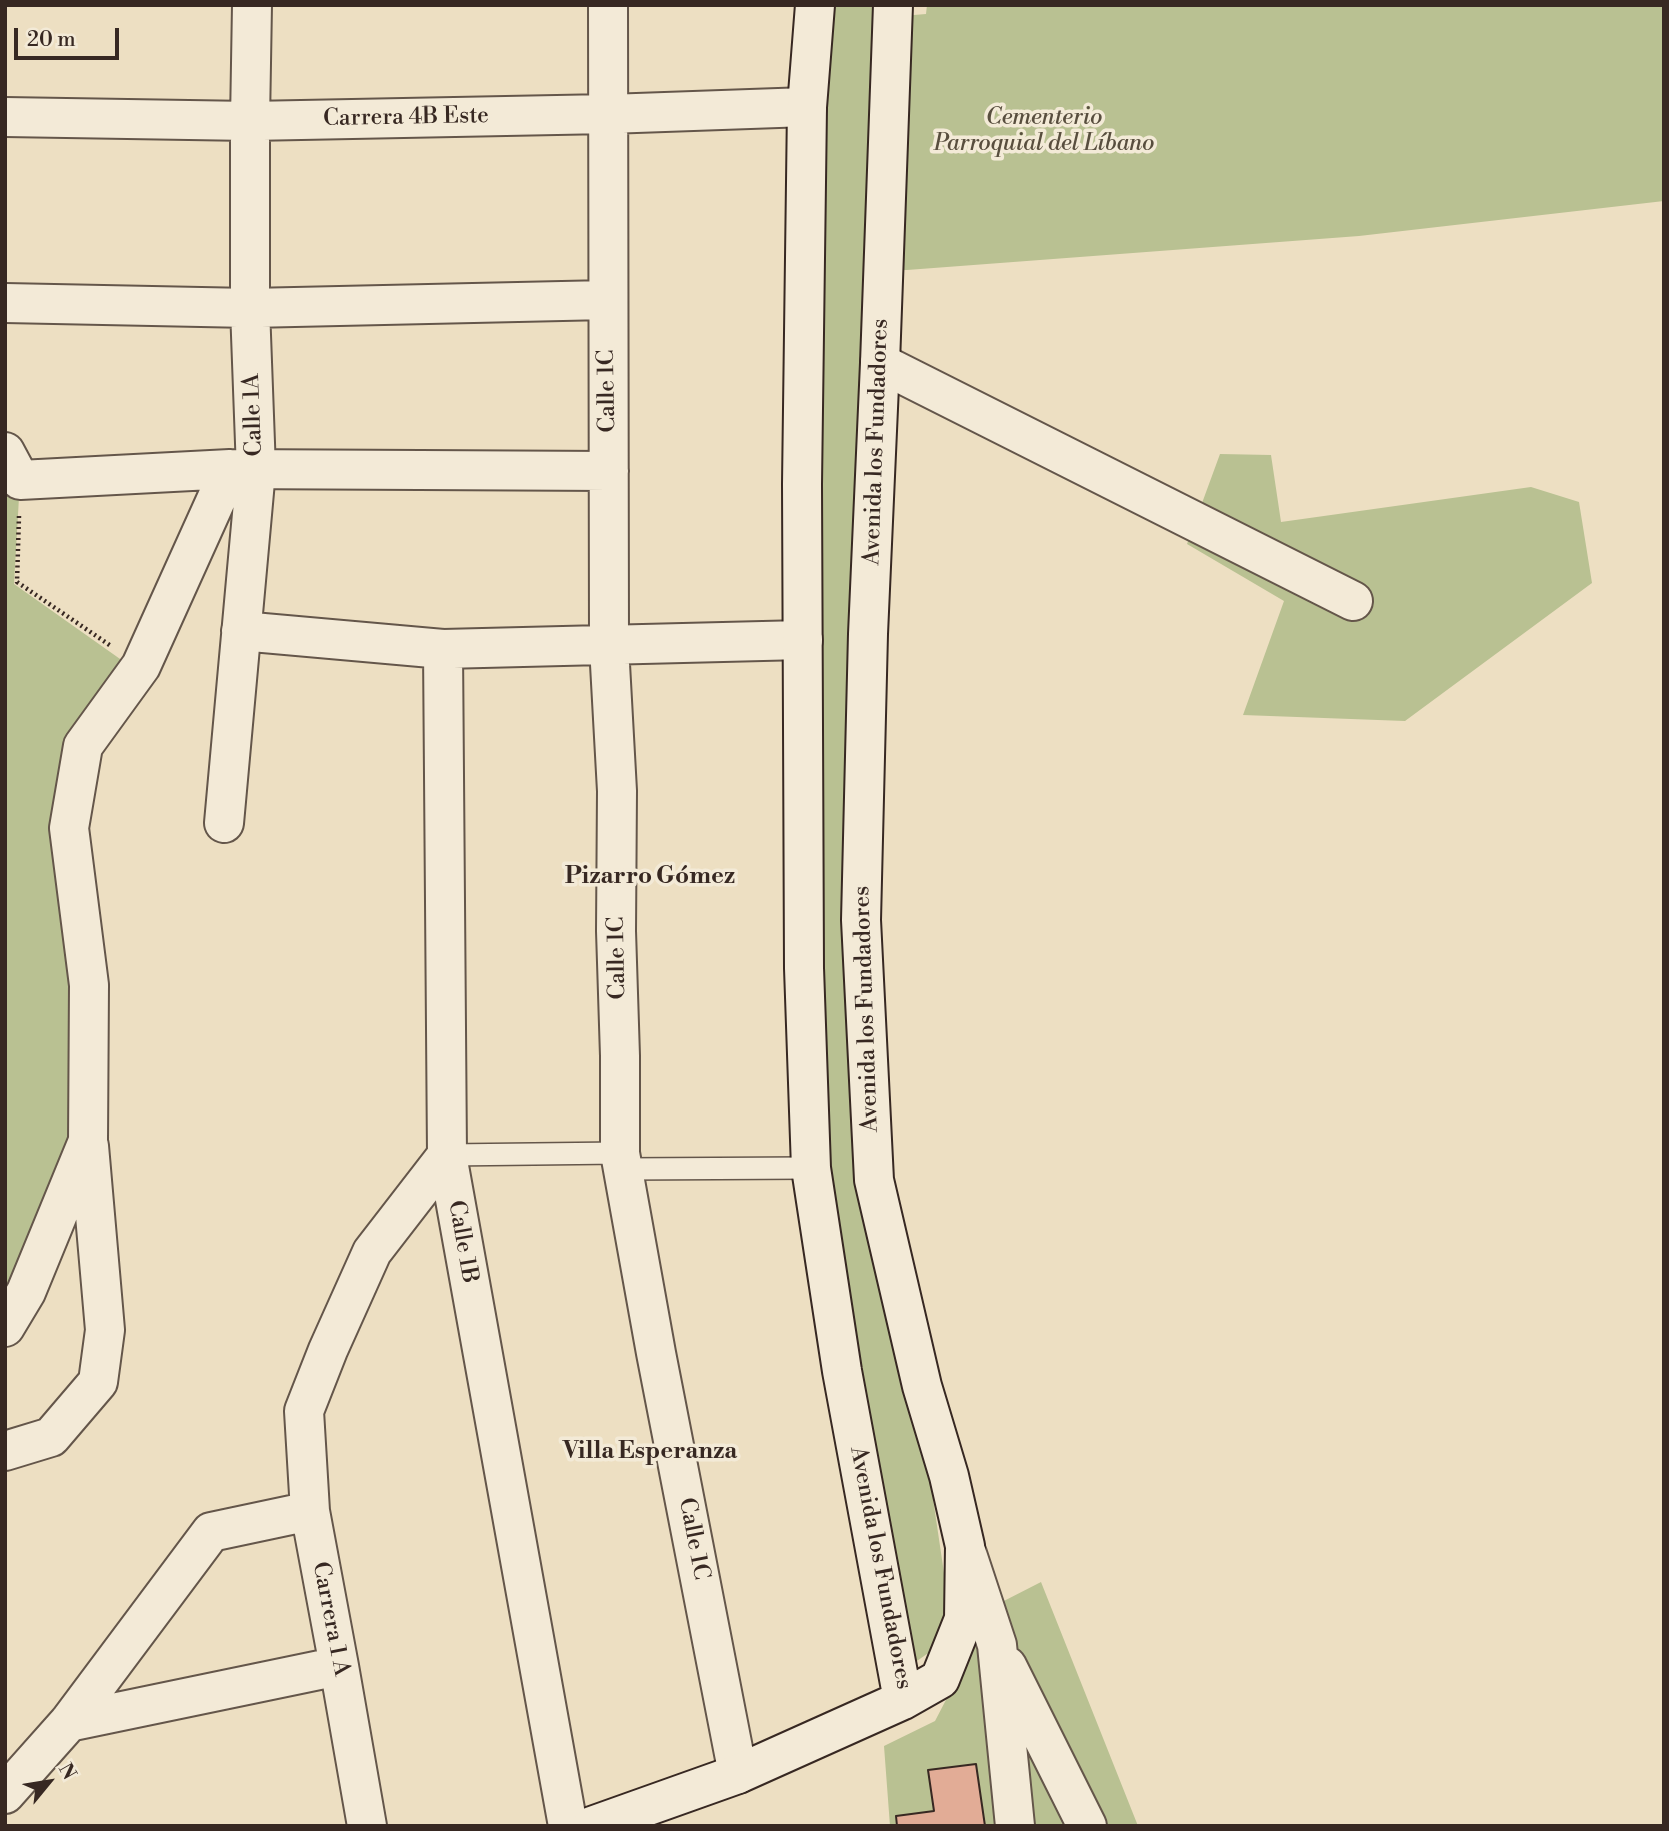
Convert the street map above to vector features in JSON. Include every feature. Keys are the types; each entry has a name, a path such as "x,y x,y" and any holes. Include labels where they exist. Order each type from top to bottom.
{"street":[{"name":"Calle 1A","path":"224,823 241,631 243,470 250,308 252,5"},
{"name":"Calle 1C","path":"608,5 609,646 617,791 616,931 621,1056 621,1161 738,1774"},
{"name":"Avenida los Fundadores","path":"815,5 807,107 802,484 804,968 810,1168 842,1371 902,1700 940,1679 964,1619 965,1546 949,1476 922,1386 874,1180 861,919 868,634 893,5"},
{"name":"Carrera 4B Este","path":"5,117 250,121 807,107"},
{"path":"5,303 250,308 607,300"},
{"path":"880,363 1353,601"},
{"path":"13,466 609,471"},
{"path":"5,1451 51,1437 98,1382 105,1329 88,1141 89,985 69,828 83,746 141,666 243,470"},
{"path":"241,631 443,649 803,640"},
{"name":"Calle 1B","path":"443,649 447,1155 568,1826"},
{"path":"5,1327 26,1292 88,1141"},
{"name":"Carrera 1 A","path":"367,1826 310,1511 304,1411 372,1252 447,1155"},
{"path":"5,1794 69,1722 211,1532 310,1511"},
{"path":"965,1546 997,1645 1087,1826"},
{"path":"997,1645 1015,1826"},
{"path":"69,1722 339,1666"},
{"path":"593,1826 738,1774 902,1700"}],"lane":[{"path":"447,1155 810,1168"}],"path":[{"path":"13,466 17,582 141,666"}],"green space":[{"path":"828,5 873,5 853,667 858,1165 932,1492 944,1573 945,1627 937,1647 914,1663 825,1172 817,393"},
{"name":"Cementerio Parroquial del Líbano","path":"927,5 1664,5 1664,201 1359,236 890,270 902,16 926,14"},
{"path":"5,452 20,480 14,584 130,666 76,740 82,1139 5,1312"},
{"path":"1220,454 1271,455 1281,522 1531,487 1579,502 1592,583 1405,721 1243,715 1284,601 1187,544"},
{"path":"1041,1582 1138,1826 890,1826 884,1746 935,1721 960,1673 973,1624 996,1605"}],"building":[{"path":"976,1764 985,1826 897,1826 896,1816 934,1811 928,1770"}],"district":[{"name":"Pizarro Gómez","path":"650,877"},
{"name":"Villa Esperanza","path":"650,1452"}]}
